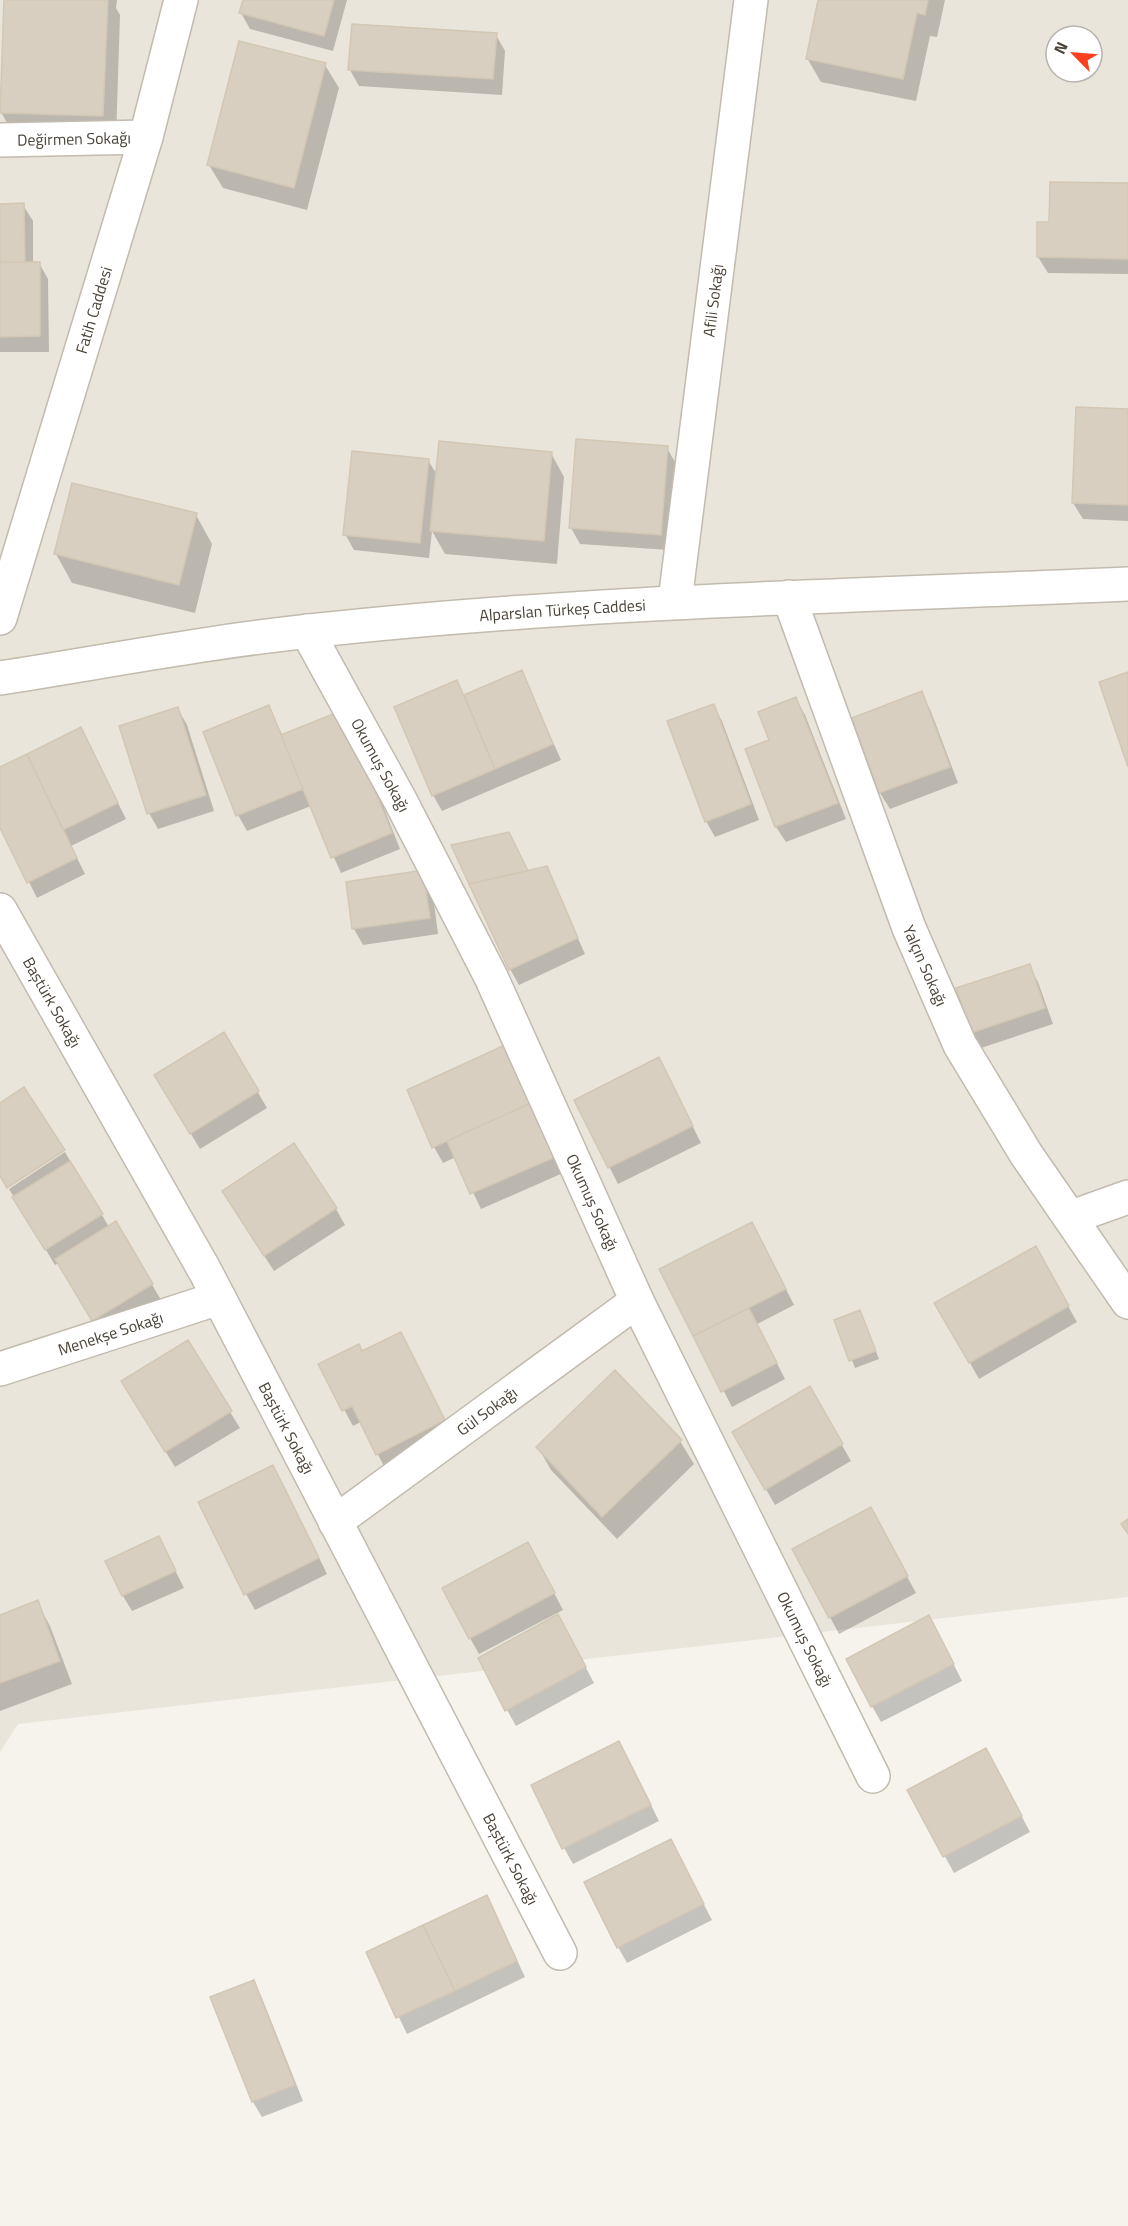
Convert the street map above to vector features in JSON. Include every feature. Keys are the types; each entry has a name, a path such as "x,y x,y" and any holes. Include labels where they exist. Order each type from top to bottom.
{"street":[{"name":"Fatih Caddesi","path":"0,618 146,137 181,0"},
{"name":"Afili Sokağı","path":"675,601 751,0"},
{"name":"Değirmen Sokağı","path":"0,140 146,137"},
{"name":"Alparslan Türkeş Caddesi","path":"0,678 307,631 456,616 675,601 1128,584"},
{"name":"Yalçın Sokağı","path":"789,597 909,928 960,1046 1026,1154 1128,1302"},
{"name":"Okumuş Sokağı","path":"307,631 400,800 491,977 637,1301 873,1776"},
{"name":"Baştürk Sokağı","path":"0,910 219,1298 560,1953"},
{"path":"1071,1217 1128,1197"},
{"name":"Menekşe Sokağı","path":"0,1369 219,1298"},
{"name":"Gül Sokağı","path":"335,1521 637,1301"}],"shaded area":[{"path":"0,0 1128,0 1128,1597 18,1724 0,1752"}],"building":[{"path":"4,0 108,0 103,116 0,113"},
{"path":"243,0 334,0 324,36 239,13"},
{"path":"818,0 928,0 925,15 917,13 903,79 806,59"},
{"path":"352,24 497,33 493,79 348,70"},
{"path":"239,41 326,63 294,188 207,165"},
{"path":"1050,182 1128,183 1128,259 1037,257 1037,222 1049,222"},
{"path":"24,203 25,262 0,262 0,204"},
{"path":"0,262 40,262 40,336 0,337"},
{"path":"1076,407 1128,409 1128,505 1072,503"},
{"path":"576,439 668,446 661,535 569,528"},
{"path":"439,441 552,452 544,541 430,531"},
{"path":"352,451 429,459 420,543 343,535"},
{"path":"72,483 197,513 179,585 54,554"},
{"path":"522,670 553,744 495,769 464,695"},
{"path":"1128,672 1128,767 1099,682"},
{"path":"457,680 495,769 432,796 394,707"},
{"path":"922,691 950,767 879,793 852,718"},
{"path":"796,697 838,803 775,827 745,749 769,740 758,712"},
{"path":"714,704 751,804 705,822 667,721"},
{"path":"269,705 303,789 236,816 203,732"},
{"path":"178,707 206,795 147,814 119,726"},
{"path":"343,710 392,833 331,858 281,735"},
{"path":"81,727 118,803 63,830 27,754"},
{"path":"27,754 77,858 27,883 0,828 0,767"},
{"path":"509,832 528,871 469,884 451,845"},
{"path":"547,866 578,938 509,970 469,884"},
{"path":"423,870 430,918 352,929 346,882"},
{"path":"1030,964 1045,1008 971,1033 956,988"},
{"path":"224,1032 259,1091 190,1134 154,1075"},
{"path":"505,1045 531,1103 432,1148 407,1090"},
{"path":"659,1057 693,1126 608,1168 574,1100"},
{"path":"24,1087 65,1150 7,1188 0,1176 0,1103"},
{"path":"531,1103 555,1157 470,1194 447,1141"},
{"path":"294,1143 337,1208 264,1256 222,1191"},
{"path":"70,1161 103,1214 45,1250 12,1197"},
{"path":"116,1221 153,1284 92,1321 55,1259"},
{"path":"752,1222 786,1289 693,1336 659,1269"},
{"path":"1036,1246 1069,1306 969,1363 934,1303"},
{"path":"749,1308 777,1363 721,1392 693,1336"},
{"path":"860,1310 876,1351 849,1361 834,1320"},
{"path":"401,1332 445,1420 376,1455 352,1406 342,1411 318,1364 359,1344 362,1351"},
{"path":"188,1340 232,1411 165,1452 121,1381"},
{"path":"615,1370 682,1440 602,1517 536,1447"},
{"path":"810,1386 843,1444 765,1490 732,1432"},
{"path":"273,1465 319,1558 244,1595 198,1502"},
{"path":"871,1507 908,1576 829,1618 792,1549"},
{"path":"1128,1519 1128,1534 1121,1524"},
{"path":"159,1536 176,1571 122,1596 105,1561"},
{"path":"528,1542 555,1593 469,1639 442,1588"},
{"path":"38,1600 60,1661 0,1683 0,1615"},
{"path":"558,1614 586,1667 505,1711 478,1658"},
{"path":"929,1615 954,1664 871,1707 846,1659"},
{"path":"619,1741 651,1805 562,1849 531,1785"},
{"path":"986,1748 1022,1816 943,1857 907,1790"},
{"path":"671,1839 704,1904 617,1948 584,1882"},
{"path":"487,1895 517,1961 455,1991 423,1925"},
{"path":"423,1925 455,1991 396,2018 366,1952"},
{"path":"254,1980 295,2085 252,2102 210,1997"}]}
